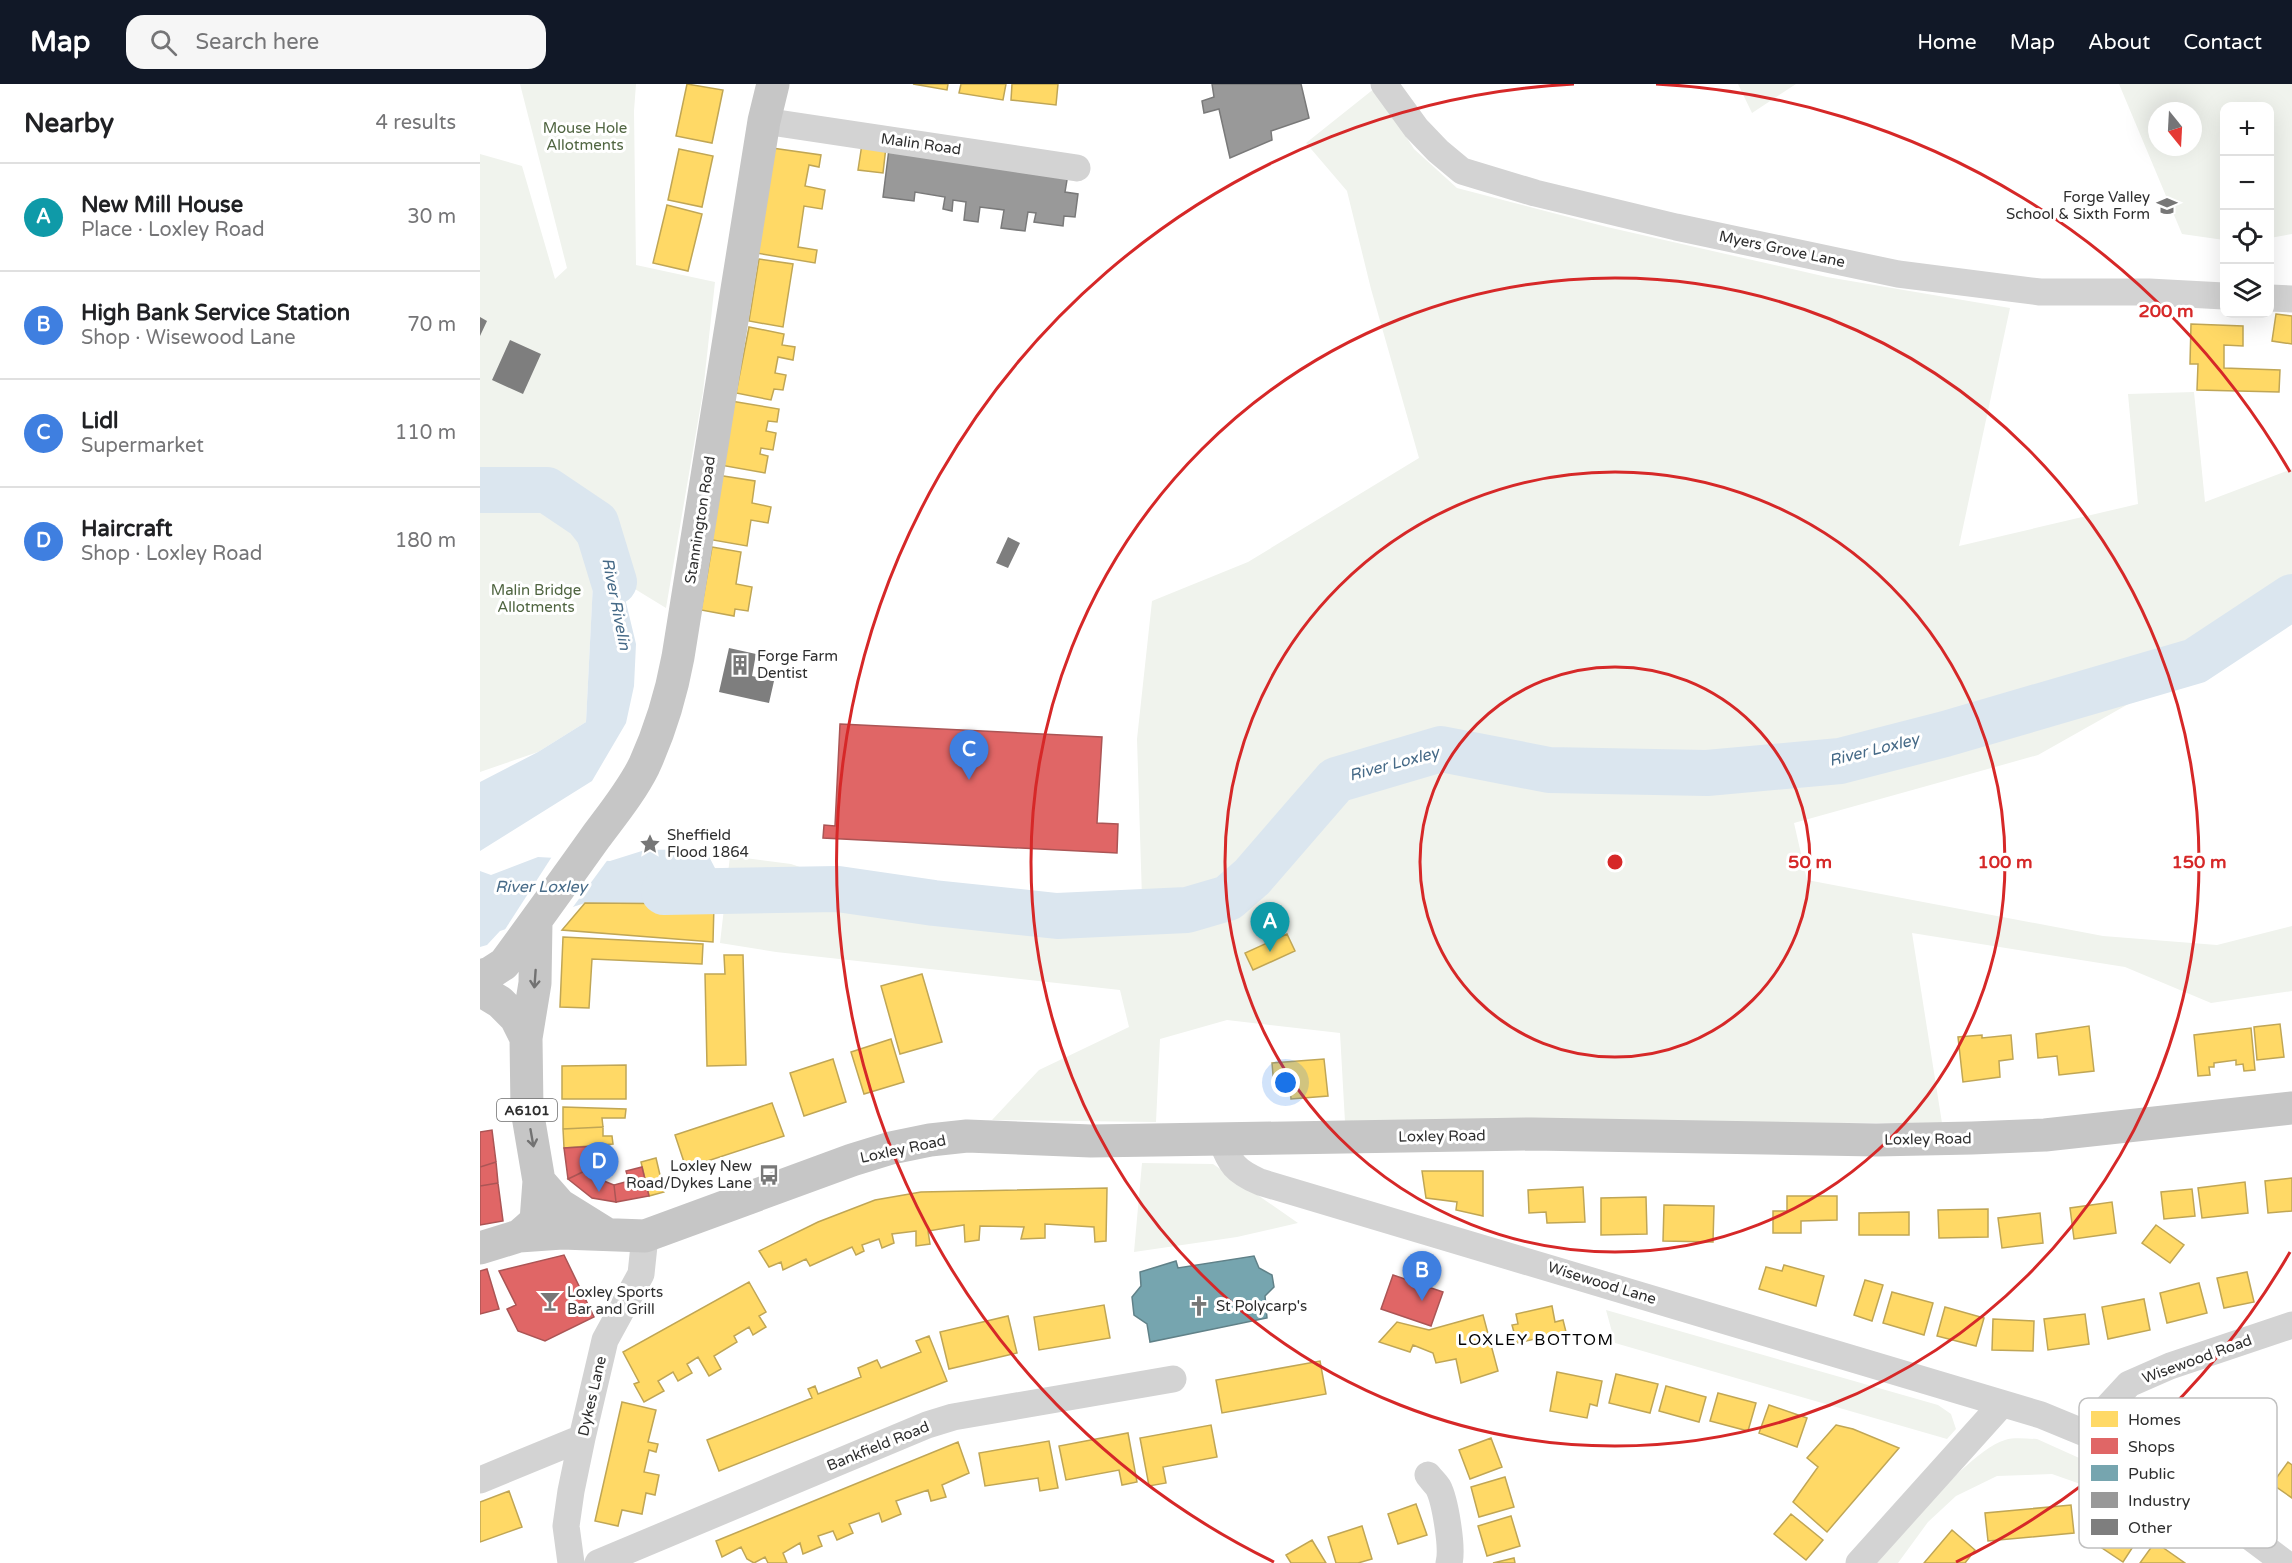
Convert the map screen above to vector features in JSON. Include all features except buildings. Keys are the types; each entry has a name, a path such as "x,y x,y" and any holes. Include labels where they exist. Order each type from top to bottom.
{"main road":[{"name":"Stannington Road","path":"480,976 504,964 536,921 632,787 661,724 673,685 764,121 773,84"},
{"path":"526,1038 535,983 536,921"},
{"path":"490,996 516,1018 526,1038"},
{"name":"A6101","path":"519,1236 536,1221 539,1181 527,1110 526,1038"},
{"name":"Loxley Road","path":"480,1248 519,1236 562,1233 645,1236 852,1160 891,1148 930,1140 967,1136 1091,1141 1532,1134 1876,1140 1972,1138 2045,1136 2292,1108"},
{"path":"539,1181 560,1204 606,1234"}],"street":[{"name":"Myers Grove Lane","path":"1384,84 1416,128 1462,171 1534,193 1676,227 1898,274 2040,292 2149,292 2220,296"},
{"name":"Malin Road","path":"764,121 1077,168"},
{"path":"2274,298 2292,299"},
{"name":"Wisewood Lane","path":"1221,1139 1229,1161 1242,1174 1260,1182 2041,1414 2079,1430"},
{"name":"Dykes Lane","path":"571,1563 566,1526 582,1438 605,1340 642,1274 645,1236"},
{"name":"Wisewood Road","path":"2116,1398 2129,1384 2170,1366 2292,1324"},
{"name":"Bankfield Road","path":"598,1563 916,1430 953,1417 1173,1379"},
{"path":"1859,1563 2002,1404"},
{"path":"480,1480 582,1438"},
{"path":"1428,1475 1438,1487 1449,1538 1449,1563"},
{"name":"Wisewood Lane","path":"2265,1548 2285,1563"}],"green space":[{"path":"520,84 636,84 634,111 636,265 715,282 703,392 666,608 594,564 586,722 538,752 480,772 480,154 522,166 555,279 567,268"},
{"path":"1738,84 1796,84 1752,113"},
{"path":"2119,84 2292,84 2292,234 2274,237 2274,102 2220,102 2220,239 2182,234 2149,156 2202,156 2202,102 2148,102 2148,153"},
{"path":"1375,88 1414,149 1457,188 1607,227 1827,277 2010,308 1959,546 2138,504 2128,394 2194,392 2205,502 2292,469 2292,591 2251,616 2187,671 2038,755 1794,823 1807,880 2103,936 2217,945 2292,926 2292,991 2211,1003 2125,967 1912,933 1942,1123 1345,1122 1340,1033 1227,1020 1160,1039 1156,1122 992,1120 1039,1070 1129,1027 1120,990 776,952 720,943 730,856 791,864 847,883 1142,898 1137,739 1152,601 1248,562 1419,458 1371,289 1347,191 1306,143"},
{"path":"1142,1163 1213,1164 1298,1223 1237,1237 1134,1252"},
{"path":"1606,1310 1938,1405 1951,1414 1956,1429 1947,1439 1615,1343"},
{"path":"2037,1439 2079,1458 2079,1484 2052,1474 1997,1476 1956,1496 1928,1522 1898,1563 1876,1563 1919,1514 1974,1459 2005,1440"}],"water":[{"path":"601,518 617,565 636,644 634,686 626,723 592,781 480,851 480,782 538,752 586,722 594,563 571,534"},
{"name":"River Loxley","path":"705,849 727,891 703,904 585,903 500,931 487,945 480,947 480,871 491,875 538,857 610,861 645,850"}],"pier":[{"path":"553,855 609,858 570,911 504,931"}],"waterway":[{"name":"River Rivelin","path":"480,490 547,490 596,523 614,582"},
{"name":"River Loxley","path":"664,892 838,889 934,903 1057,916 1187,910 1228,898 1252,877 1336,780 1441,749 1549,770 1707,773 1840,761 1945,734 2195,661 2292,597"}],"place":[{"name":"Forge Valley School & Sixth Form","path":"2167,206"},
{"name":"Forge Farm Dentist","path":"740,665"},
{"name":"Lidl","path":"969,780"},
{"name":"Sheffield Flood 1864","path":"650,844"},
{"name":"New Mill House","path":"1270,952"},
{"name":"Loxley New Road/Dykes Lane","path":"769,1175"},
{"name":"Haircraft","path":"599,1192"},
{"name":"Loxley Sports Bar and Grill","path":"550,1301"},
{"name":"High Bank Service Station","path":"1422,1301"},
{"name":"St Polycarp's","path":"1199,1306"}],"district":[{"name":"LOXLEY BOTTOM","path":"1536,1340"}],"park label":[{"name":"Mouse Hole Allotments","path":"585,136"},
{"name":"Malin Bridge Allotments","path":"536,598"}]}
